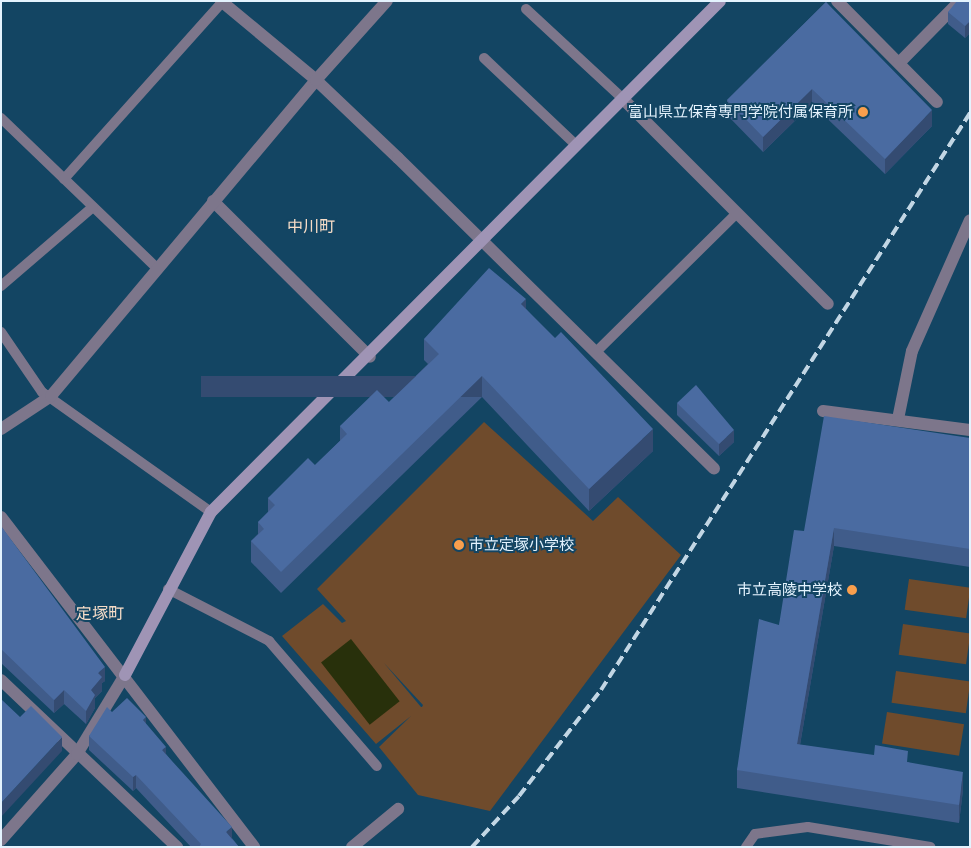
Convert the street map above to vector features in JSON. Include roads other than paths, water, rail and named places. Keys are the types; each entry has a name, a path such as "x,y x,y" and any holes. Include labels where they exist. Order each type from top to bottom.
{"street":[{"path":"1,429 51,396 156,268 316,80 388,1"},
{"path":"1,840 77,754 126,675 168,589 211,512 370,357 575,144 720,1"},
{"path":"837,1 937,102"},
{"path":"899,63 960,1"},
{"path":"222,2 316,80 596,352 682,443 714,469"},
{"path":"622,98 828,304"},
{"path":"213,201 370,357"},
{"path":"898,419 912,351 970,220"},
{"path":"824,411 898,419 970,430"},
{"path":"1,517 126,675 254,847"},
{"path":"1,680 177,847"},
{"path":"352,847 398,809"}],"lane":[{"path":"64,178 222,2"},
{"path":"526,9 622,98"},
{"path":"484,58 575,144"},
{"path":"1,118 156,268"},
{"path":"1,286 93,207"},
{"path":"596,352 737,213"},
{"path":"1,332 42,392 51,396 211,512"},
{"path":"168,589 269,642 377,766"},
{"path":"746,847 755,834 808,827 930,847"}],"railway":[{"path":"472,847 519,796 601,690 970,113"}],"place":[{"name":"富山県立保育専門学院付属保育所","path":"863,112"},
{"name":"市立定塚小学校","path":"459,545"},
{"name":"市立高陵中学校","path":"852,590"}],"district":[{"name":"中川町","path":"311,227"},
{"name":"定塚町","path":"100,614"}]}
